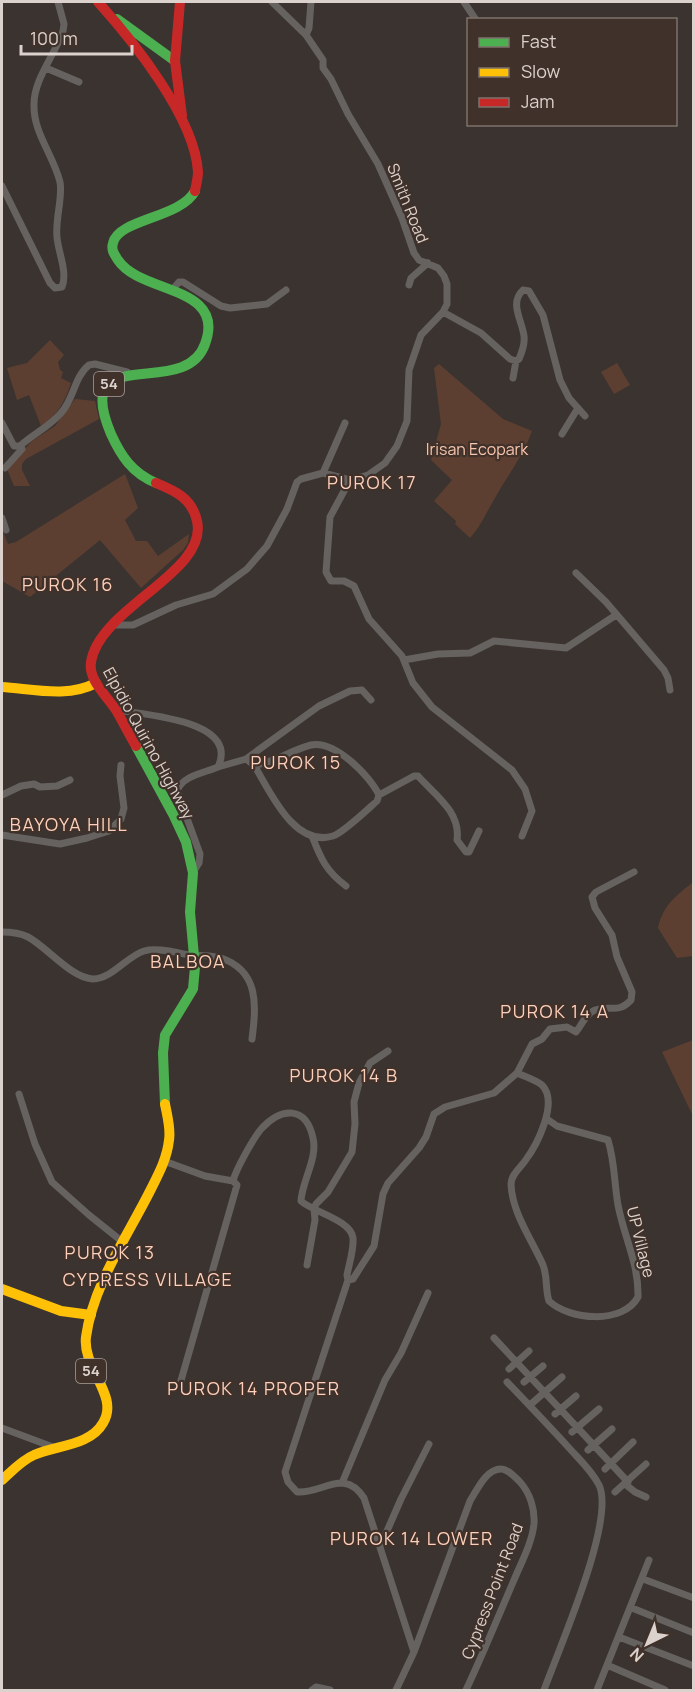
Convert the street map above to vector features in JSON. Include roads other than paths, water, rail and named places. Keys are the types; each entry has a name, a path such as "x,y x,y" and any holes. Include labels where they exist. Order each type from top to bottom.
{"main road":[{"name":"Elpidio Quirino Highway","path":"2,1480 31,1456 53,1447 82,1441 93,1434 103,1423 108,1412 109,1403 104,1390 87,1362 86,1340 91,1315 164,1161 170,1138 164,1095 165,1035 170,1024 186,1003 192,988 194,955 190,912 193,873 186,842 115,709 96,682 91,669 91,657 97,642 112,625 188,557 197,544 199,535 197,515 189,502 175,490 135,471 125,462 101,406 103,392 111,381 135,375 171,372 182,368 192,364 198,358 205,345 208,328 205,312 191,298 173,289 152,284 129,272 114,255 112,244 120,231 128,226 183,206 198,184 193,148 183,122 145,60 98,2"},
{"path":"180,2 175,61 183,122"},
{"path":"110,14 175,61"},
{"path":"2,687 70,692 85,689 96,682"},
{"path":"2,1289 61,1311 91,1315"}],"street":[{"path":"2,186 50,283 58,289 62,287 64,281 56,229 60,183 52,159 36,128 34,118 34,94 63,31 63,15 58,2"},
{"name":"Smith Road","path":"272,2 306,35 323,60 323,68 348,114 375,156 402,218 414,253 419,260 442,272 447,284 447,304 443,312"},
{"path":"306,35 309,28 311,2"},
{"path":"464,2 475,18"},
{"path":"46,68 79,82"},
{"path":"409,285 411,278 428,263"},
{"path":"173,289 179,282 183,282 221,306 231,308 267,304 286,290"},
{"path":"513,378 524,336 517,311 518,298 521,292 526,290 530,291 543,315 560,380 569,398 585,416"},
{"path":"112,625 133,626 176,605 213,594 247,569 259,558 281,520 297,482 307,476 323,473 350,480 368,476 385,463 397,446 407,421 409,370 419,340 427,327 443,312 481,333 510,359 516,361"},
{"path":"2,423 11,443 14,446 20,446 50,425 61,413 70,401 78,378 89,365 95,364 135,375"},
{"path":"562,434 578,408"},
{"path":"323,473 345,423"},
{"path":"5,468 22,449 20,446"},
{"path":"350,480 330,518 326,556 327,576 331,581 344,581 354,586 369,619 404,660 413,683 426,700 458,729 505,764 519,779 532,810 522,836"},
{"path":"2,518 6,530"},
{"path":"576,573 664,670 670,690"},
{"path":"404,660 438,654 470,653 494,641 563,648 570,646 616,615"},
{"path":"193,873 201,854 177,791 180,784 186,779 246,759 319,706 350,691 362,690 371,700"},
{"path":"115,709 180,720 197,726 212,736 222,748 223,753 218,767"},
{"path":"254,765 281,758 315,744 324,746 356,764 380,795"},
{"path":"246,759 254,765 287,818 296,828 312,836 334,836 377,801 380,795 417,776 451,810 458,832 457,840 466,852 469,852 479,831"},
{"path":"2,835 60,844 110,831 121,819 124,808 121,765"},
{"path":"2,795 21,786 34,784 40,787 57,786 70,780"},
{"path":"312,836 322,861 331,875 346,886"},
{"path":"348,1280 353,1279 360,1270 374,1246 388,1183 419,1148 434,1114 444,1107 494,1093 517,1073 532,1044 542,1039 550,1029 567,1027 576,1032 585,1018 594,1010 620,1009 632,1000 632,992 617,957 612,935 595,908 592,897 596,891 634,872"},
{"path":"2,932 18,933 28,937 73,971 91,979 100,978 144,951 213,956 230,962 251,984 255,997 252,1039"},
{"path":"307,1265 315,1220 314,1209 337,1179 352,1152 354,1102 358,1083 372,1062 388,1051"},
{"path":"517,1073 541,1084 545,1090 549,1107 547,1119"},
{"path":"19,1094 35,1144 52,1182 124,1243"},
{"path":"233,1181 238,1168 262,1128 285,1112 293,1112 302,1117 313,1137 312,1156 301,1198 302,1202 344,1225 352,1234 353,1243 346,1275 348,1280 285,1472 288,1482 297,1492 342,1483 350,1484 364,1498 414,1652 396,1690"},
{"name":"UP Village","path":"547,1119 557,1126 608,1140 615,1171 618,1207 634,1258 638,1280 638,1297 622,1311 604,1317 579,1316 560,1310 549,1301 546,1274 521,1221 511,1182 527,1159 547,1119"},
{"path":"164,1161 205,1176 233,1181 237,1185 180,1384"},
{"path":"342,1483 385,1380 401,1353 428,1293"},
{"path":"494,1338 516,1362 527,1380 545,1392 558,1412 607,1466 635,1492 646,1497"},
{"path":"509,1369 529,1351"},
{"path":"527,1380 543,1366"},
{"path":"530,1406 562,1377"},
{"path":"507,1382 591,1474 598,1483 603,1502 593,1553 544,1690"},
{"path":"558,1412 576,1396"},
{"path":"574,1430 599,1408"},
{"path":"2,1428 53,1447"},
{"path":"591,1447 612,1429"},
{"path":"607,1466 633,1442"},
{"path":"380,1547 429,1444"},
{"path":"615,1492 646,1464"},
{"name":"Cypress Point Road","path":"414,1652 470,1501 493,1471 506,1470 522,1484 528,1493 534,1513 534,1525 519,1567 466,1690"},
{"path":"597,1690 632,1608 649,1560"},
{"path":"643,1579 693,1598"},
{"path":"632,1608 693,1633"},
{"path":"619,1637 693,1666"},
{"path":"607,1665 665,1690"},
{"path":"312,1690 316,1687 330,1690"}],"district":[{"name":"PUROK 17","path":"372,483"},
{"name":"PUROK 16","path":"68,585"},
{"name":"PUROK 15","path":"296,763"},
{"name":"BAYOYA HILL","path":"69,825"},
{"name":"BALBOA","path":"188,962"},
{"name":"PUROK 14 A","path":"555,1012"},
{"name":"PUROK 14 B","path":"344,1076"},
{"name":"PUROK 13","path":"110,1253"},
{"name":"CYPRESS VILLAGE","path":"148,1280"},
{"name":"PUROK 14 PROPER","path":"254,1389"},
{"name":"PUROK 14 LOWER","path":"412,1539"}],"park label":[{"name":"Irisan Ecopark","path":"477,449"}]}
